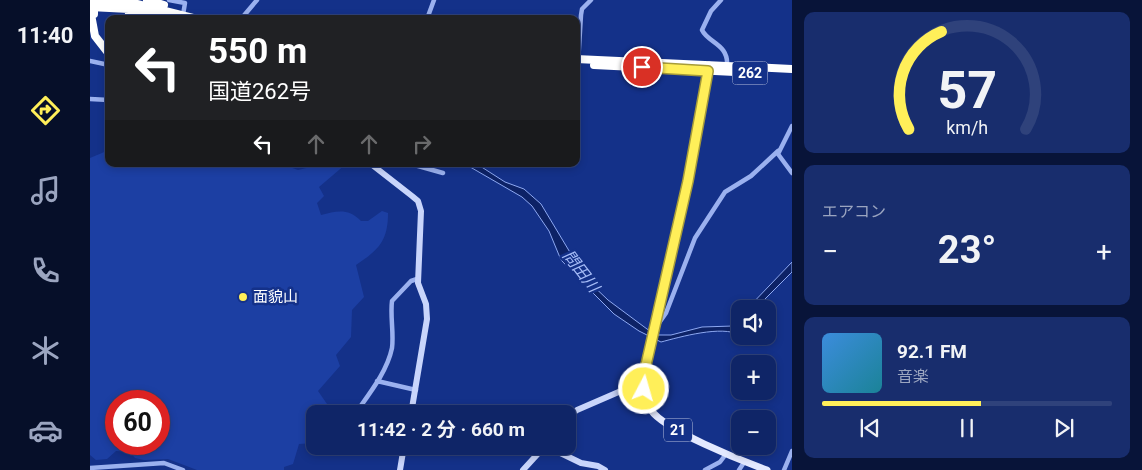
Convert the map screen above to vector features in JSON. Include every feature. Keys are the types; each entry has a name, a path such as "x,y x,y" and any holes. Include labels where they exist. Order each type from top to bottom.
{"highway":[{"path":"94,0 91,11 95,36 105,49"},
{"path":"147,0 182,15"},
{"path":"90,2 137,4 182,15"},
{"path":"91,11 106,7 182,15"},
{"path":"106,7 131,15"},
{"path":"91,11 100,37 105,44"},
{"name":"262","path":"580,61 792,74"},
{"name":"262","path":"709,68 727,66 792,69"}],"main road":[{"name":"21","path":"709,68 688,181 649,349 644,381 648,403 661,420 727,453 767,470"}],"street":[{"path":"170,0 185,3 182,15"},
{"path":"245,15 257,0"},
{"path":"428,15 434,0"},
{"path":"580,26 582,9 591,0"},
{"path":"721,0 711,11 702,30 723,50 727,58 727,66"},
{"path":"90,60 105,64"},
{"path":"90,99 105,100"},
{"path":"655,322 659,323 666,313 695,238 725,192 751,176 778,151 792,126"},
{"path":"778,151 779,156 792,173"},
{"path":"375,167 412,196 420,206 422,217 417,279 418,288 428,311 413,405"},
{"path":"422,167 443,173"},
{"path":"361,405 377,381 392,348 392,301 411,281 417,279"},
{"path":"377,381 416,390"},
{"path":"576,411 602,401 636,382 644,381"},
{"path":"784,470 792,452"},
{"path":"705,470 720,462 727,453"},
{"path":"400,470 402,455"},
{"path":"523,470 537,455"},
{"path":"564,455 581,463 598,466 605,470"},
{"path":"739,470 745,461"},
{"path":"90,468 164,463 183,470"}],"shaded area":[{"path":"105,152 105,167 290,167 298,170 310,167 342,167 319,187 324,196 317,203 321,215 332,212 347,212 361,221 368,221 382,211 388,213 388,223 384,238 376,250 356,265 364,297 352,310 351,337 336,355 340,366 318,391 328,405 306,405 306,444 299,444 293,464 284,467 284,470 197,470 168,459 144,460 135,458 132,455 170,455 170,390 105,390 105,455 112,455 107,459 96,460 90,455 90,158"}],"water":[{"name":"問田川","path":"470,167 482,167 505,182 524,189 541,204 586,279 608,300 647,329 658,335 671,335 702,327 731,326 731,332 690,335 661,342 639,331 614,314 561,260 549,231 532,206 522,197"},
{"path":"792,262 792,272 764,300 756,300"}],"place":[{"name":"面貌山","path":"243,297"}],"route":[{"path":"642,67 708,71 688,181 646,365 644,389"}]}
